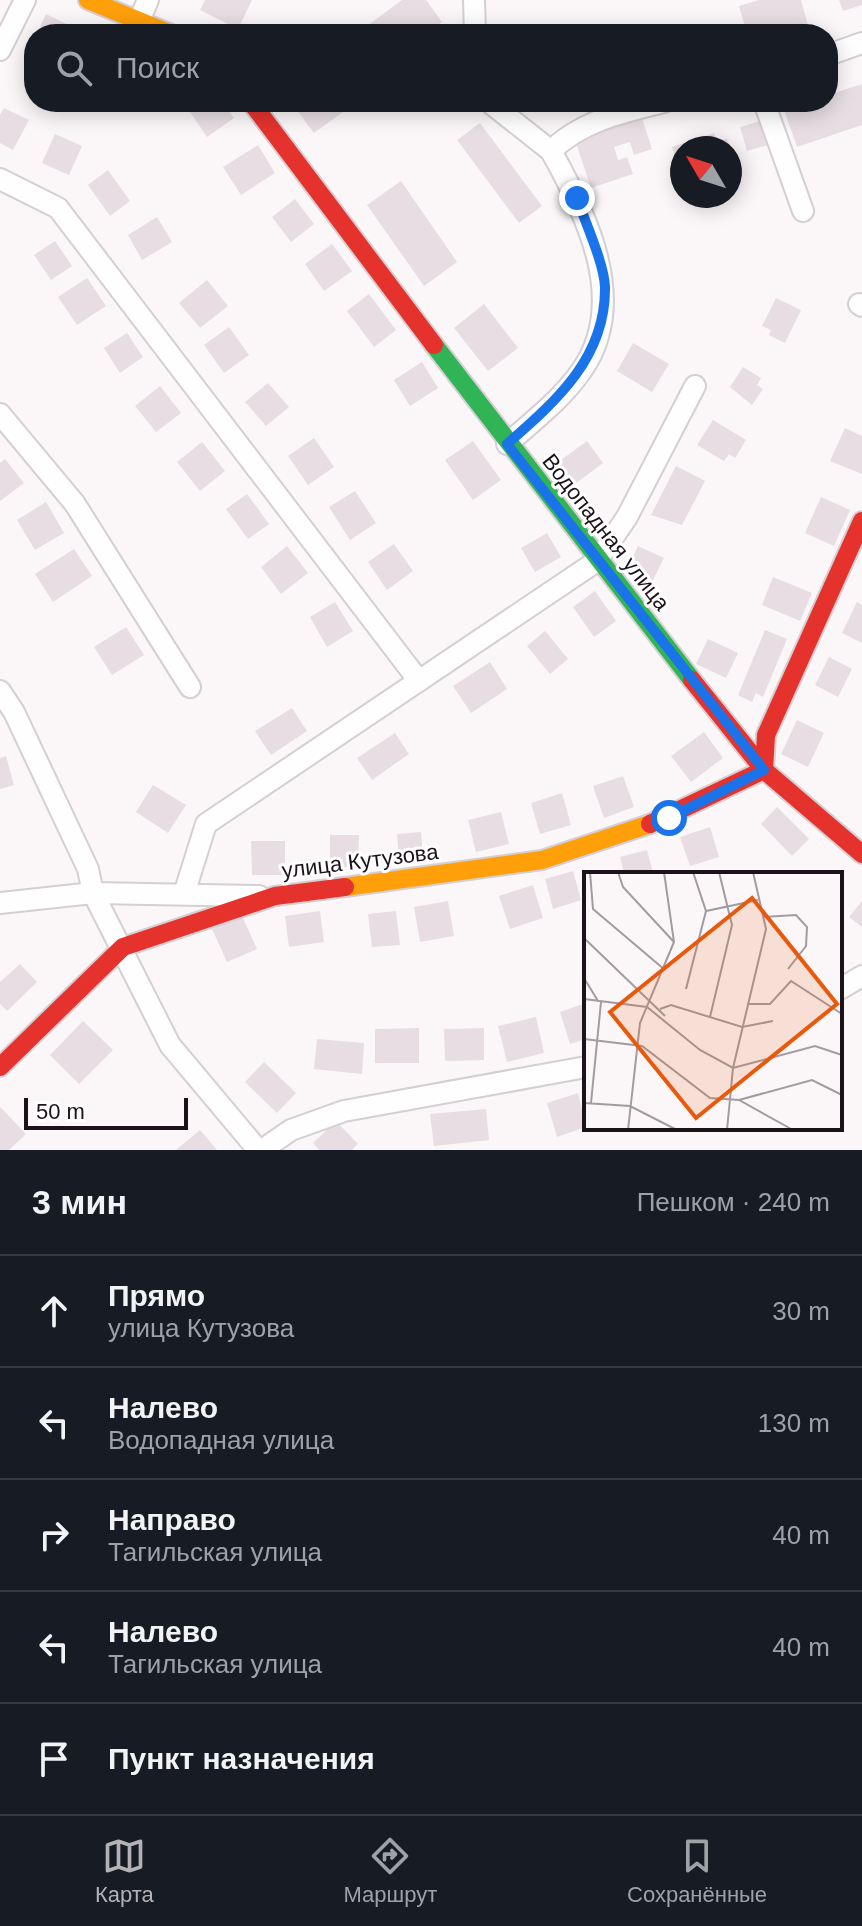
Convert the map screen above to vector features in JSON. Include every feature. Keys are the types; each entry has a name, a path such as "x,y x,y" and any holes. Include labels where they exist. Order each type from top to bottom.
{"street":[{"path":"0,50 25,0"},
{"path":"88,0 146,24"},
{"path":"139,21 148,0"},
{"path":"474,0 475,24"},
{"path":"838,51 862,43"},
{"name":"Водопадная улица","path":"258,112 507,444 764,770 862,854"},
{"path":"503,112 551,151 577,198 605,285 597,336 583,369 557,399 507,444"},
{"path":"551,151 567,135 623,112"},
{"path":"768,112 803,211"},
{"path":"0,179 58,208 419,681"},
{"path":"184,894 206,824 597,561 627,517 695,386"},
{"path":"0,414 75,504 190,687"},
{"path":"764,770 766,735 862,521"},
{"path":"0,691 7,713 88,869 93,893 170,1045 260,1150 291,1130 344,1111 584,1067"},
{"name":"улица Кутузова","path":"0,1067 123,947 275,896 542,860 669,818 764,770"},
{"path":"0,903 93,893 275,896"},
{"path":"842,988 862,976"}],"building":[{"path":"205,0 252,0 240,24 228,24 200,10"},
{"path":"402,0 426,0 442,22 439,24 370,24"},
{"path":"759,0 801,0 808,24 744,24 739,6"},
{"path":"839,0 862,0 862,5 843,11"},
{"path":"46,14 67,24 42,24"},
{"path":"862,84 862,125 797,147 785,112 838,112 838,92"},
{"path":"4,108 29,120 13,150 0,143 0,115"},
{"path":"190,112 230,112 234,118 207,137"},
{"path":"298,112 343,112 314,133"},
{"path":"642,118 652,149 634,155 630,142 614,147 618,160 627,157 633,174 591,188 575,140"},
{"path":"764,120 771,144 747,151 740,127"},
{"path":"480,123 542,206 519,223 457,140"},
{"path":"55,134 82,146 69,175 42,163"},
{"path":"258,145 275,173 241,195 223,167"},
{"path":"108,170 130,201 110,216 88,185"},
{"path":"401,181 457,262 424,286 367,205"},
{"path":"295,199 314,224 291,242 272,217"},
{"path":"157,217 172,242 142,260 128,235"},
{"path":"55,241 72,266 51,280 34,255"},
{"path":"332,244 352,271 324,291 305,264"},
{"path":"87,278 106,306 77,325 58,297"},
{"path":"207,280 228,306 200,328 179,303"},
{"path":"369,294 396,330 374,347 347,311"},
{"path":"776,298 801,310 785,343 769,335 771,330 762,326"},
{"path":"484,304 518,348 488,371 454,328"},
{"path":"229,327 249,355 224,373 204,345"},
{"path":"127,333 143,357 120,373 104,348"},
{"path":"633,343 669,364 652,392 617,371"},
{"path":"422,362 438,388 410,406 394,380"},
{"path":"743,367 761,378 757,385 763,389 752,405 730,387"},
{"path":"268,383 289,407 266,426 245,402"},
{"path":"160,386 181,413 156,432 135,406"},
{"path":"713,420 746,440 735,458 729,454 724,461 697,445"},
{"path":"845,428 862,436 862,474 830,461"},
{"path":"314,438 334,467 308,485 288,456"},
{"path":"473,441 501,480 473,500 445,460"},
{"path":"587,441 603,463 571,487 554,465"},
{"path":"202,442 225,471 200,491 177,462"},
{"path":"5,459 24,483 0,501 0,463"},
{"path":"676,466 705,481 682,525 651,515"},
{"path":"355,491 376,523 350,540 329,507"},
{"path":"247,494 269,524 248,539 226,509"},
{"path":"821,497 850,510 834,546 805,533"},
{"path":"46,502 64,533 35,550 17,520"},
{"path":"547,533 561,557 535,572 521,548"},
{"path":"394,544 413,571 387,590 368,562"},
{"path":"287,546 308,573 281,594 261,567"},
{"path":"638,546 664,558 651,584 643,580 646,573 629,565"},
{"path":"74,549 92,576 53,602 35,574"},
{"path":"773,577 812,593 800,621 762,605"},
{"path":"595,591 616,621 594,637 573,607"},
{"path":"335,602 353,631 327,647 310,617"},
{"path":"857,602 862,605 862,643 842,633"},
{"path":"126,627 144,655 112,675 94,647"},
{"path":"765,630 787,639 763,697 756,693 752,702 738,695"},
{"path":"545,631 568,659 550,674 527,646"},
{"path":"708,639 738,653 726,678 696,664"},
{"path":"829,657 852,669 838,697 815,685"},
{"path":"490,662 507,689 471,713 453,686"},
{"path":"292,708 307,731 271,755 255,731"},
{"path":"797,720 824,733 808,767 781,754"},
{"path":"704,732 723,758 691,782 671,756"},
{"path":"395,733 409,754 372,780 357,758"},
{"path":"6,756 14,785 0,789 0,758"},
{"path":"623,776 634,807 604,818 593,786"},
{"path":"153,785 186,805 168,833 136,812"},
{"path":"562,793 571,825 540,834 531,803"},
{"path":"777,807 809,839 792,856 761,824"},
{"path":"501,812 509,844 476,852 468,820"},
{"path":"710,827 719,857 690,866 680,837"},
{"path":"421,832 423,858 399,860 397,834"},
{"path":"330,835 359,835 358,867 330,867"},
{"path":"251,841 285,841 285,875 252,875"},
{"path":"647,850 653,872 624,872 620,857"},
{"path":"573,871 581,900 553,909 545,879"},
{"path":"533,885 543,918 510,929 499,896"},
{"path":"448,901 454,936 420,942 414,907"},
{"path":"862,901 862,927 849,917"},
{"path":"320,911 324,942 289,947 285,916"},
{"path":"396,911 400,945 372,947 368,914"},
{"path":"242,916 257,949 227,962 212,929"},
{"path":"20,964 37,982 7,1011 0,1004 0,982"},
{"path":"584,1004 584,1040 570,1044 560,1012"},
{"path":"536,1017 544,1053 507,1062 498,1026"},
{"path":"83,1021 113,1050 79,1084 50,1055"},
{"path":"419,1028 419,1063 375,1063 375,1029"},
{"path":"484,1028 484,1060 445,1061 444,1029"},
{"path":"317,1039 364,1043 362,1074 314,1069"},
{"path":"264,1062 296,1093 277,1113 245,1082"},
{"path":"578,1093 584,1128 557,1137 547,1103"},
{"path":"0,1107 26,1134 9,1150 0,1150"},
{"path":"486,1109 489,1140 434,1146 430,1114"},
{"path":"336,1121 358,1144 352,1150 319,1150 313,1143"},
{"path":"200,1130 217,1150 176,1150"}],"traffic: fast":[{"path":"434,345 692,680"}],"traffic: slow":[{"path":"88,0 147,24"},
{"path":"345,887 542,860 650,824"}],"traffic: jam":[{"path":"259,112 434,345"},
{"path":"650,824 764,770 766,735 862,521"},
{"path":"692,680 764,770 862,854"},
{"path":"0,1067 123,947 275,896 345,887"}],"route":[{"path":"577,198 605,285 597,336 583,369 557,399 507,444 764,770 669,818"}]}
